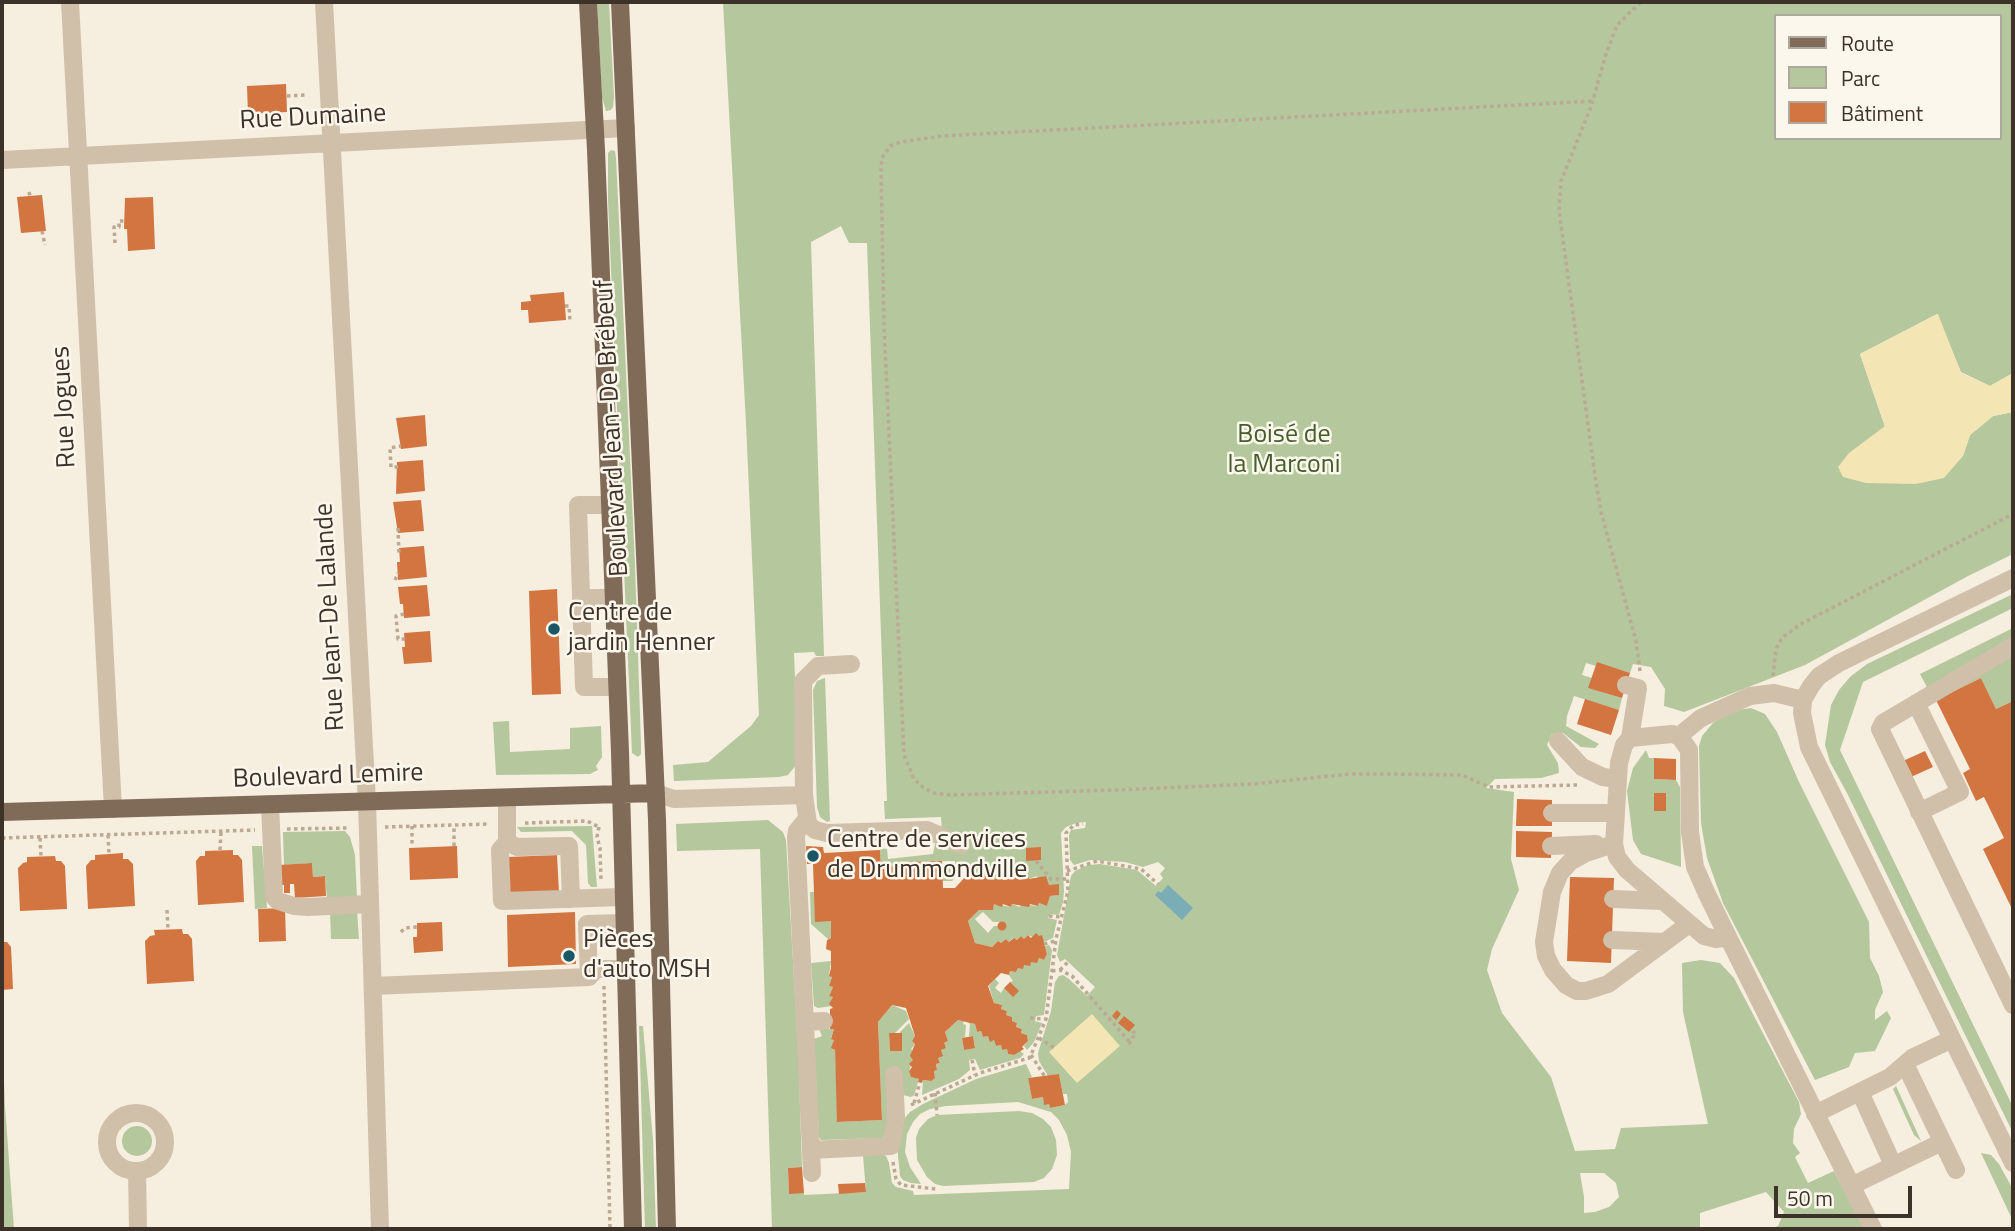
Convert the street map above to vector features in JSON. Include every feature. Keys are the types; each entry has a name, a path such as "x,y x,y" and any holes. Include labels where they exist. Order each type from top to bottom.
{"main road":[{"name":"Boulevard Jean-De Brébeuf","path":"588,2 614,598 633,1229"},
{"name":"Boulevard Jean-De Brébeuf","path":"620,2 656,793 667,1229"},
{"name":"Boulevard Lemire","path":"2,812 656,793"}],"street":[{"name":"Rue Jogues","path":"70,2 113,809"},
{"name":"Rue Jean-De Lalande","path":"324,2 367,802 380,1229"},
{"name":"Rue Dumaine","path":"2,160 626,128"},
{"path":"610,505 578,505 584,687 617,687"},
{"path":"2013,578 1839,663 1819,676 1803,700 1802,723 1810,747 2013,1163"},
{"path":"582,598 614,598"},
{"path":"2013,646 1882,723 1880,729 2013,1004"},
{"path":"851,664 818,666 803,681 806,820 811,827 821,832 927,830 961,845"},
{"path":"1632,687 1630,738 1624,745 1618,781 1614,844 1617,857 1627,870 1704,936 1716,939 1728,937"},
{"path":"1679,736 1701,718 1750,696 1774,693 1803,700"},
{"path":"1916,704 1960,792 1919,812"},
{"path":"1615,723 1630,738"},
{"path":"1630,738 1672,734 1679,736 1689,750 1690,832 1695,867 1873,1229"},
{"path":"1558,741 1582,767 1618,781"},
{"path":"656,793 674,799 804,795"},
{"path":"507,798 506,842 500,850 502,901 623,897"},
{"path":"270,804 275,902 294,906 370,904"},
{"path":"1552,813 1616,813"},
{"path":"806,820 797,831 796,837 810,942 805,1022 812,1173"},
{"path":"506,842 517,847 569,846 571,899"},
{"path":"1614,844 1586,853 1570,862 1560,873 1552,892 1544,942 1546,956 1553,970 1566,985 1577,992 1608,984 1689,923"},
{"path":"1551,846 1614,844"},
{"path":"1613,899 1663,901"},
{"path":"596,979 587,924 624,923"},
{"path":"1612,940 1665,942"},
{"path":"596,979 596,969 625,969"},
{"path":"373,986 596,979"},
{"path":"805,1022 824,1021"},
{"path":"1815,1114 1890,1077 1905,1064 1952,1039"},
{"path":"1905,1064 1956,1170"},
{"path":"811,1150 891,1146 896,1117 894,1075"},
{"path":"1860,1091 1894,1165"},
{"path":"1851,1186 1942,1142"},
{"path":"137,1171 138,1229"}],"path":[{"path":"1632,687 1641,673 1636,640 1601,512 1559,210 1561,181 1593,101 1617,25 1641,2"},
{"path":"287,96 306,94"},
{"path":"1593,101 942,136 901,142 890,146 884,153 881,169 884,325 904,755 914,779 923,788 950,795 1254,784 1387,774 1462,775 1489,787 1618,781"},
{"path":"115,243 114,227 119,227 119,221 124,221"},
{"path":"42,231 45,245"},
{"path":"565,306 569,306 570,322"},
{"path":"398,467 391,467 390,448 401,446"},
{"path":"1774,693 1776,649 1782,638 1798,625 2013,514"},
{"path":"398,528 399,554"},
{"path":"395,580 398,573"},
{"path":"404,614 396,616 398,639 405,639"},
{"path":"518,823 587,821 601,825 597,837 601,886"},
{"name":"Boulevard Lemire","path":"394,826 496,824"},
{"path":"896,1117 914,1103 935,1093 975,1075 1031,1056 1046,1019 1055,941 1068,891 1066,833 1074,825 1083,824"},
{"path":"454,825 454,846"},
{"path":"412,826 412,847"},
{"name":"Boulevard Lemire","path":"283,829 345,828"},
{"name":"Boulevard Lemire","path":"2,838 262,830"},
{"path":"220,832 220,850"},
{"path":"108,835 109,854"},
{"path":"40,837 41,857"},
{"path":"1036,861 1051,879 1067,879"},
{"path":"1067,872 1097,861 1141,869 1157,884"},
{"path":"167,910 168,929"},
{"path":"1049,916 1061,917"},
{"path":"401,932 405,928 417,927"},
{"path":"1044,944 1055,941"},
{"path":"1059,970 1068,962"},
{"path":"1052,971 1059,970 1072,976 1133,1047"},
{"path":"596,979 610,1229"},
{"path":"1030,1018 1046,1019"},
{"path":"1129,1041 1136,1034 1131,1030"},
{"path":"1040,1038 1054,1048"},
{"path":"1024,1049 1045,1077"},
{"path":"972,1060 975,1075"},
{"path":"914,1103 920,1082"},
{"path":"935,1093 937,1115"},
{"path":"891,1146 898,1182 901,1185 936,1189"}],"green space":[{"path":"597,2 609,2 614,97 613,107 606,111 602,97"},
{"name":"Boisé de la Marconi","path":"723,2 2013,2 2013,373 1990,386 1961,372 1937,314 1860,354 1885,427 1877,434 1963,456 1970,435 1993,416 2013,412 2013,554 1805,665 1684,712 1664,706 1665,689 1651,667 1633,664 1630,673 1597,663 1596,666 1586,663 1582,675 1592,678 1589,688 1622,698 1619,710 1574,696 1566,726 1599,744 1595,748 1581,747 1563,733 1552,734 1547,745 1558,763 1559,773 1541,778 1495,779 1486,788 1514,792 1511,859 1519,890 1492,949 1487,970 1502,1013 1551,1077 1575,1151 1615,1149 1621,1128 1708,1124 1683,1012 1682,963 1701,960 1720,963 1734,978 1799,1102 1801,1114 1794,1129 1793,1143 1800,1153 1795,1157 1808,1183 1834,1171 1864,1229 1770,1229 1778,1226 1784,1212 1766,1192 1700,1213 1700,1229 772,1229 760,849 677,851 676,824 768,820 783,832 786,840 802,1167 788,1168 789,1193 804,1195 866,1192 863,1155 881,1154 886,1156 889,1163 892,1183 896,1187 913,1191 914,1195 1069,1189 1071,1152 1067,1135 1051,1112 1018,1102 946,1106 920,1114 907,1134 905,1152 910,1167 921,1184 903,1180 900,1176 897,1146 902,1121 923,1104 976,1079 1026,1064 1032,1077 1028,1078 1032,1099 1043,1097 1044,1104 1049,1104 1050,1108 1065,1105 1068,1102 1067,1094 1063,1094 1059,1074 1048,1076 1039,1061 1038,1053 1051,1011 1055,982 1059,976 1063,975 1069,979 1087,996 1095,987 1065,959 1060,962 1057,955 1071,876 1088,865 1100,864 1137,870 1156,886 1163,878 1160,874 1165,868 1158,862 1143,867 1125,862 1090,860 1074,865 1070,860 1069,835 1071,830 1085,828 1086,822 1066,827 1061,833 1063,902 1059,915 1050,914 1048,918 1057,920 1053,938 1044,942 1028,935 1024,939 1021,936 1009,942 1006,939 1001,943 998,941 992,947 975,943 968,921 979,910 993,910 994,904 1020,907 1021,904 1038,906 1039,903 1047,906 1050,896 1059,895 1059,885 1049,885 1045,876 1038,879 1037,876 1029,879 1027,876 1019,880 1017,877 993,880 990,875 970,875 969,866 965,866 952,881 943,881 942,868 955,867 955,861 899,862 898,866 881,867 880,848 887,849 888,859 933,854 935,844 942,843 942,850 964,849 942,831 941,817 885,819 884,801 887,801 867,243 849,243 841,226 811,242 824,656 816,656 814,652 794,653 797,764 788,775 779,777 674,781 673,765 708,762 751,726 759,715","holes":["983,912 993,922 1004,922 1006,928 1000,930 998,926 994,926 988,933 975,919","1580,1173 1604,1173 1616,1183 1619,1197 1609,1207 1584,1213"]},
{"path":"615,151 616,158 635,565 641,745 641,754 638,757 632,753 608,200 608,153"},
{"path":"2013,594 2013,608 1863,682 1840,750 2013,1107 2013,1133 1830,762 1825,745 1831,705 1850,677 1867,664"},
{"path":"2013,628 2013,640 1929,691 1920,674"},
{"path":"2013,652 2013,701 1996,709 1981,678 1936,700"},
{"path":"825,678 830,821 827,822 820,817 817,807 813,690 817,681"},
{"path":"1751,708 1765,714 1777,732 1869,922 1870,958 1883,992 1875,1010 1875,1020 1887,1011 1891,1018 1875,1051 1855,1053 1849,1067 1815,1080 1723,903 1707,858 1701,823 1699,746 1702,736 1713,723 1731,711"},
{"path":"509,721 510,752 570,749 570,728 601,726 602,757 596,766 598,770 590,774 496,775 493,722"},
{"path":"1646,750 1649,758 1654,758 1654,779 1676,780 1680,787 1681,867 1641,854 1633,840 1627,791 1633,768"},
{"path":"592,826 597,887 591,887 588,883 586,845 572,831 521,832 517,827"},
{"path":"345,831 350,837 355,855 357,898 327,899 325,876 313,877 312,863 284,865 283,832"},
{"path":"252,846 262,846 267,908 255,909"},
{"path":"810,892 814,892 831,921 831,938 828,939 811,924"},
{"path":"330,911 357,911 359,939 331,939"},
{"path":"1049,945 1052,950 1044,1015 1036,1016 1035,1021 1042,1023 1034,1042 1027,1050 1024,1046 1028,1041 1027,1035 1016,1027 1017,1023 1012,1021 1012,1017 1006,1015 1007,1011 1001,1009 1002,1005 994,1003 989,986 995,979 999,983 995,988 1001,993 1004,988 1013,996 1010,971 1016,972 1018,968 1039,958 1044,960 1047,954 1045,946"},
{"path":"831,961 829,975 832,977 829,986 833,987 829,995 833,997 830,1004 832,1006 818,1008 814,1006 811,963"},
{"path":"892,1005 906,1011 909,1019 895,1033 889,1033 890,1051 902,1050 902,1033 899,1033 909,1023 915,1036 912,1041 915,1044 911,1049 914,1052 909,1071 912,1077 919,1079 914,1095 903,1095 890,1105 886,1135 882,1138 821,1140 814,1039 822,1036 819,1029 834,1029 831,1038 834,1040 832,1048 835,1050 838,1122 882,1120 878,1022"},
{"path":"958,1020 964,1021 963,1024 966,1025 965,1037 962,1038 964,1050 975,1047 973,1036 969,1036 970,1024 967,1022 975,1024 977,1032 981,1031 983,1037 988,1036 994,1040 996,1046 1001,1045 1002,1050 1007,1049 1008,1054 1014,1055 1019,1050 1024,1054 1020,1058 980,1070 975,1059 969,1060 970,1070 959,1079 922,1095 923,1080 930,1081 935,1077 936,1064 940,1063 938,1058 944,1043 948,1041 945,1032"},
{"path":"639,1026 643,1026 653,1140 656,1229 645,1229"},
{"path":"2,1027 5,1106 14,1229 2,1229"},
{"path":"1896,1086 1921,1141 1914,1135 1893,1089"},
{"path":"1019,1111 1032,1113 1043,1119 1051,1127 1056,1140 1057,1155 1052,1169 1044,1178 1034,1182 943,1186 935,1184 927,1177 917,1160 916,1138 919,1129 928,1119 937,1115"},
{"path":"137,1126 148,1130 152,1141 148,1152 137,1156 126,1152 122,1141 126,1130"},
{"path":"1981,1153 1991,1155 2010,1184 2013,1191 2013,1221"}],"sand":[{"path":"1938,314 1961,373 1990,386 2013,373 2013,412 1993,416 1970,435 1963,456 1944,478 1916,484 1866,483 1843,477 1838,467 1849,453 1885,426 1860,354"},
{"path":"1092,1014 1120,1046 1077,1083 1049,1052"}],"water":[{"path":"1168,885 1193,908 1182,920 1155,895"}],"building":[{"path":"286,84 287,112 248,114 247,86"},
{"path":"42,195 46,231 21,233 17,197"},
{"path":"153,197 155,249 128,251 127,229 124,229 125,198"},
{"path":"564,292 566,320 529,323 528,310 521,310 521,302 531,301 530,295"},
{"path":"425,415 427,446 401,449 396,418"},
{"path":"423,460 425,491 396,494 397,462"},
{"path":"421,500 424,531 398,533 393,502"},
{"path":"424,546 427,577 398,580 399,548"},
{"path":"427,585 430,616 404,618 398,587"},
{"path":"557,589 561,694 532,695 529,591"},
{"path":"430,631 432,662 404,664 404,633"},
{"path":"1597,662 1630,673 1622,698 1588,688"},
{"path":"1981,678 1996,709 2013,701 2013,911 1983,849 2004,838 1984,797 1976,801 1963,773 1970,769 1936,700"},
{"path":"1585,699 1619,710 1611,735 1577,724"},
{"path":"1925,751 1933,767 1911,777 1903,761"},
{"path":"1654,758 1676,759 1676,780 1654,779"},
{"path":"1654,793 1666,793 1666,811 1654,811"},
{"path":"1517,799 1552,800 1552,826 1516,826"},
{"path":"1516,831 1552,832 1551,858 1516,857"},
{"path":"457,846 458,878 410,880 409,848"},
{"path":"806,846 823,847 824,853 880,850 881,867 898,866 899,862 942,861 943,888 955,888 966,876 990,875 993,880 1001,877 1003,880 1018,877 1019,880 1028,876 1029,879 1046,876 1049,885 1059,884 1059,895 1050,896 1047,906 1039,903 1038,906 1030,904 1029,907 1003,904 1002,907 994,904 993,910 979,910 968,921 975,943 992,947 998,941 1001,943 1006,939 1009,942 1021,936 1024,939 1028,935 1031,938 1036,933 1042,935 1047,954 1044,960 1039,958 1037,963 1024,965 1023,969 1018,968 1016,972 1010,971 1009,975 1001,973 988,986 994,1003 1002,1005 1001,1009 1007,1011 1006,1015 1017,1023 1016,1027 1022,1029 1021,1033 1027,1035 1028,1041 1022,1047 1024,1049 1014,1055 1008,1054 1007,1049 1002,1050 1001,1045 996,1046 994,1040 990,1042 988,1036 983,1037 981,1031 977,1032 975,1024 958,1020 945,1032 948,1041 944,1043 946,1048 941,1050 943,1056 938,1058 940,1063 936,1064 935,1078 918,1082 919,1079 911,1077 909,1071 912,1067 909,1064 913,1060 910,1056 915,1036 906,1008 892,1005 878,1022 882,1120 837,1122 835,1050 831,1048 834,1029 830,1029 830,1009 833,1008 829,1004 833,997 829,996 833,987 829,986 832,977 829,976 831,951 826,949 827,940 831,938 831,921 815,922 813,864 807,864"},
{"path":"1041,847 1041,860 1026,861 1026,848"},
{"path":"233,850 233,855 238,855 242,860 244,902 198,905 196,861 200,856 205,856 205,851"},
{"path":"123,853 123,859 128,859 133,864 135,906 88,909 86,866 91,860 95,860 95,855"},
{"path":"557,855 559,893 510,895 508,857"},
{"path":"55,856 56,861 61,861 65,866 67,909 20,911 18,868 27,862 27,857"},
{"path":"312,863 313,877 325,876 326,896 295,898 294,884 290,884 290,893 284,893 284,885 280,885 279,865"},
{"path":"1570,877 1614,878 1611,963 1567,961"},
{"path":"285,908 286,941 259,942 258,909"},
{"path":"575,912 576,964 508,967 507,915"},
{"path":"442,922 443,951 414,953 413,937 417,937 417,923"},
{"path":"1002,922 1006,926 1002,930 998,926"},
{"path":"182,929 183,934 188,934 192,939 194,981 147,984 145,941 155,935 154,930"},
{"path":"2,942 7,942 11,947 13,989 2,990"},
{"path":"1010,982 1019,991 1013,997 1004,988"},
{"path":"1117,1010 1121,1014 1116,1020 1112,1016"},
{"path":"1124,1016 1135,1025 1129,1032 1118,1023"},
{"path":"889,1033 902,1033 902,1051 890,1051"},
{"path":"973,1036 975,1048 964,1050 962,1038"},
{"path":"1059,1074 1065,1105 1050,1108 1049,1104 1044,1105 1043,1097 1032,1099 1028,1078"},
{"path":"802,1167 804,1193 789,1194 788,1168"},
{"path":"865,1183 866,1192 839,1194 838,1184"}],"place":[{"name":"Centre de jardin Henner","path":"554,629"},
{"name":"Centre de services de Drummondville","path":"813,856"},
{"name":"Pièces d'auto MSH","path":"569,956"}]}
